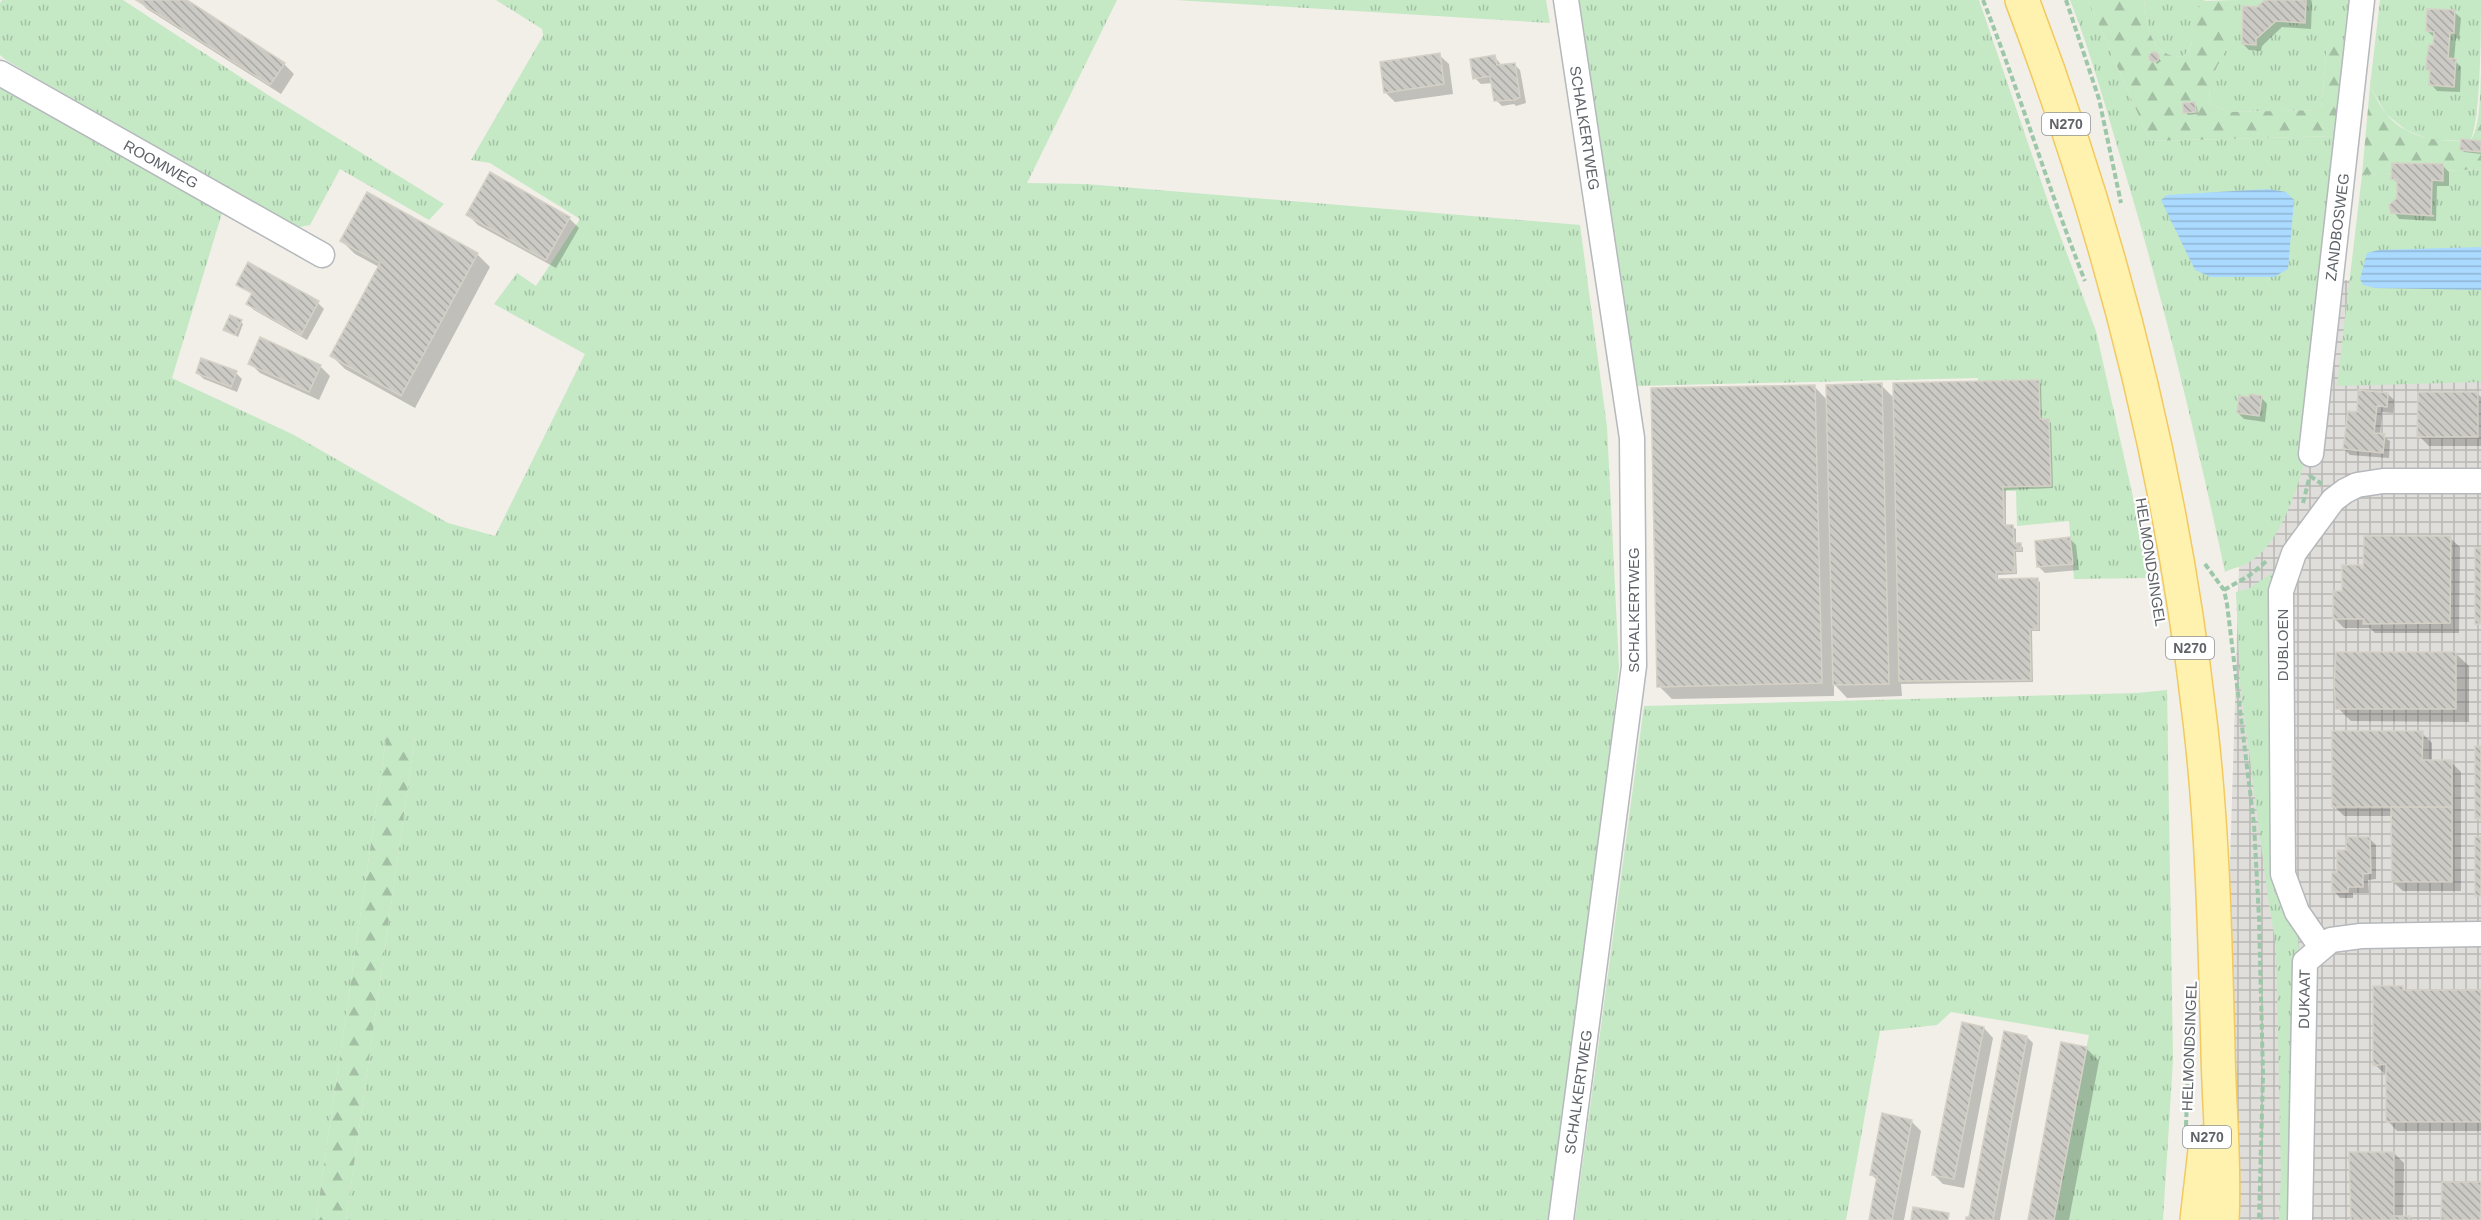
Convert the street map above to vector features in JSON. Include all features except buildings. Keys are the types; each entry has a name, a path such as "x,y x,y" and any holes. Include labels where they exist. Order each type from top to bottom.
{"main road":[{"name":"HELMONDSINGEL","path":"2022,0 2069,131 2105,250 2139,379 2173,538 2200,720 2212,845 2224,1175 2222,1220"},
{"name":"HELMONDSINGEL","path":"2197,1220 2218,1054"}],"street":[{"name":"SCHALKERTWEG","path":"1561,1220 1634,666 1632,438 1566,0"},
{"name":"ZANDBOSWEG","path":"2311,454 2362,0"},
{"name":"ROOMWEG","path":"0,73 322,255"},
{"name":"DUBLOEN","path":"2321,947 2297,912 2283,874 2281,591 2294,554 2333,500 2357,485 2383,481 2481,481"},
{"path":"2321,947 2331,940 2361,936 2481,934"},
{"name":"DUKAAT","path":"2300,1220 2305,962 2321,947"}],"path":[{"path":"1983,0 2023,108 2054,203 2086,286"},
{"path":"2299,509 2310,476 2311,454"},
{"path":"2259,1220 2263,1075 2259,918 2252,813 2235,663 2224,590 2250,575 2272,556"},
{"name":"HELMONDSINGEL","path":"2185,1130 2189,1036"}],"shaded area":[{"path":"2481,270 2481,1220 2219,1220 2242,474 2176,293"}],"green space":[{"path":"2,0 123,0 268,95 444,204 429,220 340,169 310,225 289,229 6,60 0,55 0,3"},
{"path":"496,0 1117,0 1027,183 1086,184 1580,225 1607,427 1619,668 1551,1220 346,1220 415,737 387,733 316,1220 0,1220 0,80 222,213 172,378 294,435 448,523 495,536 585,354 494,304 517,273 536,286 580,219 490,163 471,160 543,36 542,29"},
{"path":"1176,0 1546,0 1550,23"},
{"path":"1579,0 1979,0 2055,222 2096,331 2151,578 2074,579 2069,521 2017,526 2016,491 1979,491 1978,378 1635,386 1624,296"},
{"path":"2070,0 2088,0 2150,141 2337,136 2304,464 2291,504 2270,543 2251,561 2225,572 2191,420 2153,269 2099,84"},
{"path":"2088,0 2144,0 2149,29 2157,46 2172,56 2183,57 2191,46 2193,20 2196,12 2204,1 2236,0 2229,18 2224,52 2213,76 2209,93 2209,103 2228,112 2321,110 2327,47 2336,39 2348,43 2337,136 2150,141"},
{"path":"2144,0 2205,0 2196,15 2192,42 2183,57 2172,56 2157,46 2149,29"},
{"path":"2236,0 2351,0 2348,43 2327,47 2321,110 2228,112 2209,103 2210,82 2225,51 2226,24"},
{"path":"2380,0 2481,0 2478,96 2474,131 2470,141 2431,140 2406,130 2386,114 2370,86"},
{"path":"2481,72 2481,169 2362,175 2370,86 2384,112 2404,129 2436,140 2470,141 2474,135 2478,118"},
{"path":"2481,169 2481,382 2337,386 2362,175"},
{"path":"2277,570 2273,592 2274,891 2298,938 2300,961 2291,1220 2279,1220 2281,1176 2276,946 2240,683 2236,592 2248,589"},
{"path":"2167,690 2173,1060 2163,1220 2051,1220 2089,1035 1951,1012 1937,1025 1880,1031 1846,1220 1575,1220 1644,706 2137,693"},
{"path":"387,733 412,734 415,737 346,1220 316,1220"}],"water":[{"path":"2268,189 2286,192 2294,200 2288,269 2274,277 2211,277 2195,270 2161,200 2167,195"},
{"path":"2481,247 2481,290 2375,288 2363,285 2360,279 2367,253 2379,250"}]}
